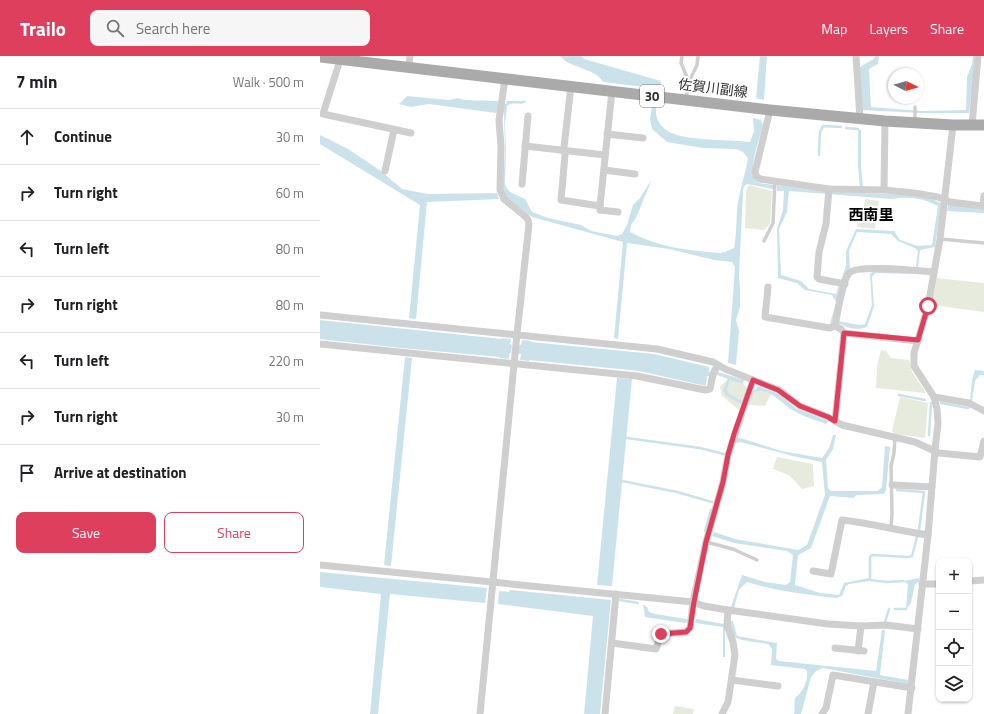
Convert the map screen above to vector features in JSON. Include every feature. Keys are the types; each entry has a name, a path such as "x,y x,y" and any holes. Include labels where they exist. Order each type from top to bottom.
{"main road":[{"name":"佐賀川副線","path":"320,57 770,110 885,121 915,118 953,125 984,125"}],"street":[{"path":"409,68 410,56"},
{"path":"856,56 860,119"},
{"path":"972,125 980,58"},
{"path":"340,60 323,114 411,133"},
{"path":"480,714 529,224 526,217 504,199 500,190 500,114 505,78"},
{"path":"571,86 564,147 566,155 561,200 600,206"},
{"path":"612,91 600,210 618,212"},
{"path":"770,110 755,172 756,176 760,179 829,193 884,190 926,195 945,199 950,202 983,206 984,196"},
{"path":"522,184 528,116"},
{"path":"884,190 885,121"},
{"path":"908,714 928,535 934,450 938,423 934,397 914,366 914,353 928,306 940,239 953,125"},
{"path":"386,171 394,130"},
{"path":"607,134 643,138"},
{"path":"525,146 605,155"},
{"path":"604,170 635,174"},
{"path":"829,193 826,224 819,252 817,277 819,279 842,284"},
{"path":"835,326 842,284 849,273 853,270 889,268 934,272"},
{"path":"768,287 765,317 830,328 835,326 841,329 844,333 918,340"},
{"path":"320,315 657,349 713,362 715,372 710,389 705,390 637,376 320,344"},
{"path":"835,421 844,333"},
{"path":"715,372 753,380 778,390 800,406 828,417 842,425 915,442 939,453 980,457 984,441"},
{"path":"612,643 656,649 661,634 686,632 690,628 706,542 723,482 728,455 753,380"},
{"path":"934,397 969,403 984,411"},
{"path":"892,485 932,487"},
{"path":"813,571 831,574 842,520 862,522 890,529 928,535"},
{"path":"320,565 694,602 704,606 728,610 828,624 861,626 886,625 918,629"},
{"path":"972,581 984,580"},
{"path":"922,584 936,584"},
{"path":"605,714 616,594"},
{"path":"722,714 728,702 735,655 733,642 727,625 728,610"},
{"path":"835,648 861,651 861,626"},
{"path":"822,714 826,708 833,675 912,688"},
{"path":"732,680 778,686"},
{"path":"868,714 874,682"}],"lane":[{"path":"682,56 681,63 689,82"},
{"path":"686,100 689,82 697,65 698,56"},
{"path":"915,107 915,118"},
{"path":"764,241 773,223 775,181"},
{"path":"940,239 984,243"},
{"path":"890,529 892,514 891,466 895,438"},
{"path":"706,542 733,549 757,560"}],"shaded area":[{"path":"749,185 772,191 770,224 764,230 745,228 746,191"},
{"path":"865,199 879,201 875,229 857,227 857,215 863,214"},
{"path":"936,278 984,283 984,312 932,305"},
{"path":"881,350 886,351 891,358 909,360 912,372 926,393 876,388 877,366"},
{"path":"728,379 743,384 751,391 759,390 771,394 765,406 741,404 739,410 722,396 720,387"},
{"path":"900,397 928,403 925,438 895,434 892,431"},
{"path":"777,457 813,464 814,486 802,489 789,475 773,469"},
{"path":"675,706 694,709 693,714 673,714"}],"water":[{"path":"560,56 581,56 584,59 661,81 660,89 603,82 597,75 567,62"},
{"path":"760,56 767,56 764,100 756,98"},
{"path":"875,56 879,56 878,64 869,69 871,107 921,111 966,110 967,77 972,64 973,56 976,56 969,113 921,113 862,110 859,69 874,59"},
{"path":"407,96 449,100 458,98 464,100 498,101 498,103 506,104 507,101 526,101 521,104 512,104 507,106 505,124 506,151 505,183 510,192 525,199 532,212 548,218 581,225 591,231 617,236 622,234 627,225 633,205 640,198 652,179 636,218 631,225 630,232 652,242 663,245 720,253 734,248 739,198 748,158 743,152 736,149 703,148 667,142 652,129 650,119 652,106 656,107 657,117 661,125 667,131 685,137 750,142 754,131 753,118 761,120 763,125 754,159 754,179 759,183 774,185 773,189 747,184 744,186 739,276 740,307 736,320 739,331 736,365 728,363 735,267 732,262 714,260 669,249 627,243 618,339 614,338 623,242 532,217 506,197 503,189 505,152 504,112 497,111 496,113 429,104 411,107 399,104"},
{"path":"858,129 861,130 861,165 863,188 860,188 858,166"},
{"path":"320,135 348,149 381,171 402,189 428,194 497,193 499,199 427,202 416,319 409,318 420,205 320,144"},
{"path":"777,185 832,192 872,193 935,200 941,204 935,247 920,250 918,268 916,267 918,251 915,248 898,241 891,234 857,232 849,251 850,269 843,282 832,324 830,324 836,302 832,295 805,290 797,283 778,278 777,229 783,210 784,191 777,191","holes":["789,191 892,199 916,198 938,206 932,245 918,246 900,240 894,231 856,229 846,251 846,266 836,294 809,289 801,281 781,275 779,229 787,212"]},
{"path":"948,204 984,209 984,213 947,211"},
{"path":"874,271 917,274 875,273 872,277 874,306 867,327 859,329 838,323 838,321 860,325 865,324 872,305 870,274"},
{"path":"320,320 511,339 511,353 509,353 509,359 320,339"},
{"path":"522,340 654,354 709,367 709,372 711,372 710,376 707,376 706,386 639,371 520,360 521,354 518,354 519,345 521,345"},
{"path":"405,357 412,358 391,566 384,565"},
{"path":"975,370 984,371 984,375 980,375 975,381 972,401 970,401 972,380"},
{"path":"718,372 744,380 743,384 730,380 727,390 728,393 742,401 741,404 725,395 723,390 728,379 717,375"},
{"path":"617,378 632,379 612,586 597,585"},
{"path":"757,386 779,394 797,409 828,421 826,424 802,415 766,392 754,392 749,405 746,405 751,391 756,389"},
{"path":"833,435 836,435 833,449 826,460 828,488 831,491 878,491 882,487 885,446 890,447 886,490 884,494 856,495 854,498 830,496 811,548 798,555 795,585 820,593 839,595 844,583 869,578 870,581 849,584 846,586 842,596 836,598 802,594 747,582 739,590 734,608 731,607 742,575 765,582 786,585 790,582 793,555 787,551 734,543 712,536 714,532 735,539 798,550 807,545 825,495 822,462 741,442 735,443 737,437 781,451 822,458 829,448"},
{"path":"320,572 487,588 485,603 390,594 378,714 370,714 381,594 320,587"},
{"path":"919,578 919,582 915,584 911,603 906,609 908,584 903,581"},
{"path":"510,590 611,600 600,714 584,714 593,616 498,604 499,591 509,592"},
{"path":"643,604 647,607 649,612 689,620 685,623 645,617"},
{"path":"696,619 724,624 725,657 723,657 723,627 695,623"},
{"path":"730,621 733,621 737,636 777,643 776,659 779,661 876,671 882,630 885,630 880,675 908,680 908,684 823,668 816,671 811,677 801,714 794,714 795,698 805,686 807,671 805,669 771,665 772,649 768,644 742,640 734,637 730,626"}],"waterway":[{"path":"819,155 820,132 823,126 841,127"},
{"path":"846,128 858,129"},
{"path":"899,395 925,400"},
{"path":"929,435 931,403"},
{"path":"941,403 969,407"},
{"path":"627,438 700,448 724,454"},
{"path":"622,481 677,492 712,502"},
{"path":"897,490 924,492 919,530"},
{"path":"705,531 711,510"},
{"path":"903,581 887,582 870,580 870,557 872,555 912,556 917,537"},
{"path":"620,600 638,603"},
{"path":"885,622 889,609"},
{"path":"895,609 906,609"}],"district":[{"name":"西南里","path":"871,215"}],"route":[{"path":"661,634 686,632 690,628 706,542 723,482 728,455 753,380 778,390 800,406 835,421 844,333 918,340 928,306"}]}
